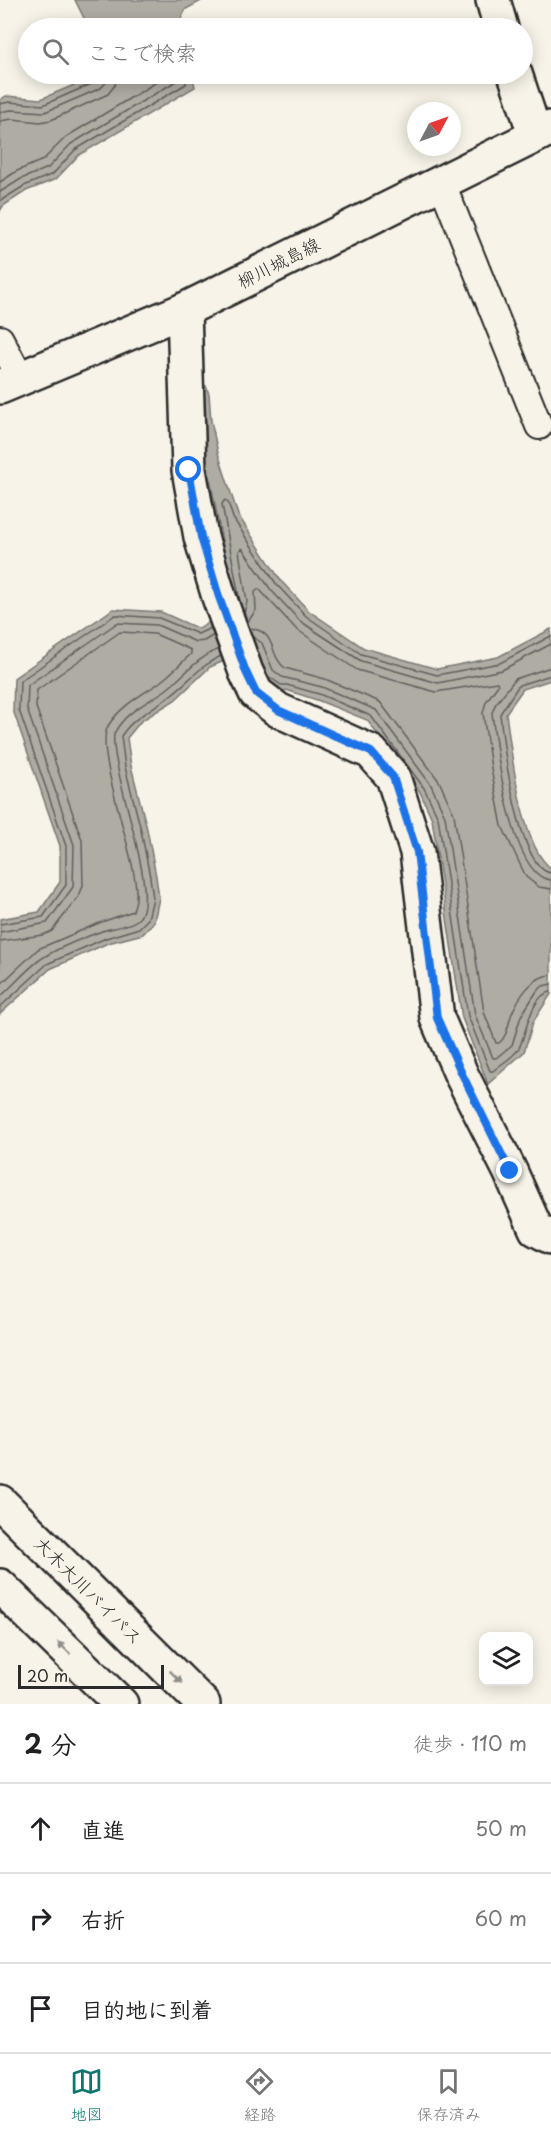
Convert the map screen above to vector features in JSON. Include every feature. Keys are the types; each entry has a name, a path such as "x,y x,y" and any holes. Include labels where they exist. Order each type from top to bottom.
{"main road":[{"path":"493,0 498,18"},
{"path":"520,84 543,131"},
{"name":"柳川城島線","path":"10,382 184,310 543,131"},
{"path":"184,310 189,470 201,537 219,597 246,672 256,693 278,710 371,752 393,777 417,852 437,1018 536,1229 551,1237"},
{"name":"大木大川バイパス","path":"0,1502 203,1704"},
{"path":"0,1586 121,1704"}],"lane":[{"path":"441,181 539,426"},
{"path":"0,339 10,382"}],"water":[{"path":"75,0 203,0 186,9 182,18 84,18"},
{"path":"76,84 194,84 195,87 79,155 56,179 26,191 3,206 0,211 0,100 6,96 41,99"},
{"path":"200,385 206,386 209,394 211,421 218,453 238,515 281,581 309,611 364,648 437,669 498,657 551,629 551,680 523,689 506,713 519,796 525,819 541,857 551,868 551,994 533,1022 524,1052 488,1084 462,1018 432,819 420,792 367,720 286,690 281,693 262,679 250,650 210,667 175,700 141,721 127,738 131,766 156,876 159,898 154,922 143,934 108,943 50,969 0,1014 0,919 39,912 60,882 60,846 13,710 14,678 113,609 161,612 199,629 234,604 202,436"}],"route":[{"path":"189,470 201,537 219,597 256,693 278,710 371,752 393,777 417,852 437,1018 510,1171"}]}
